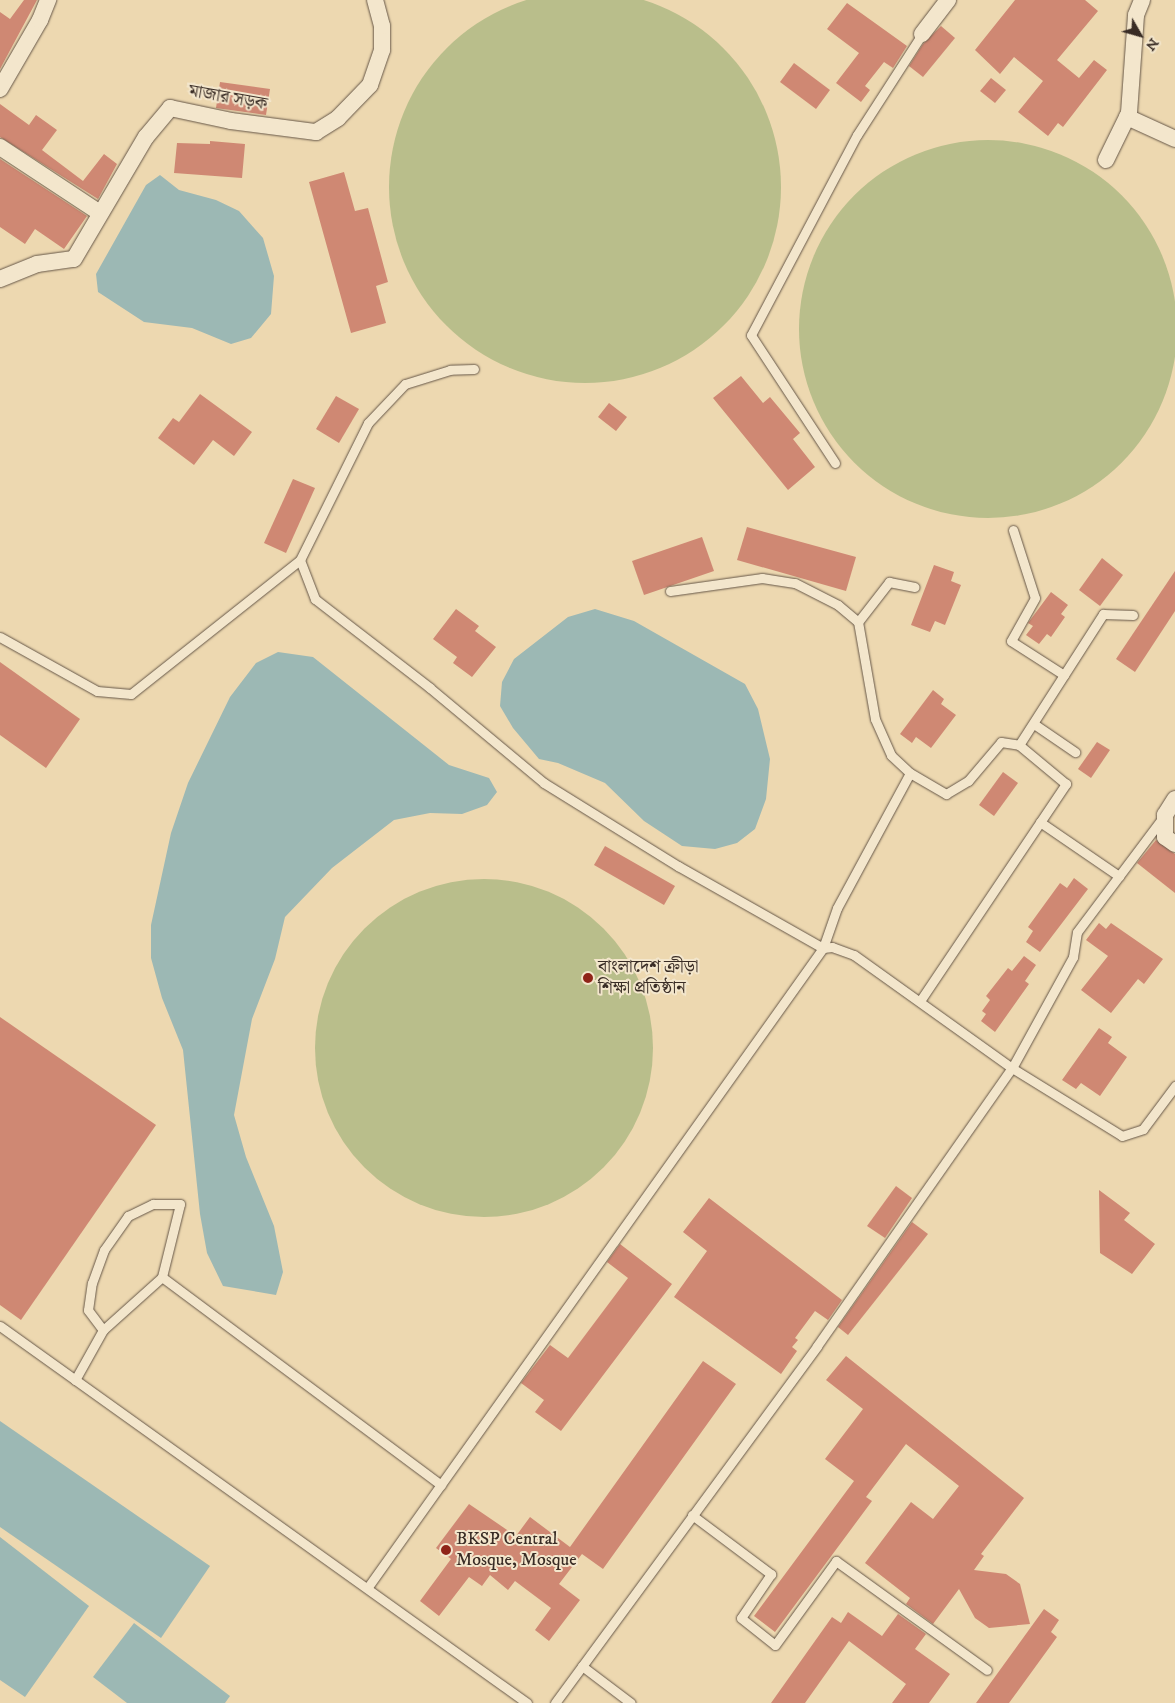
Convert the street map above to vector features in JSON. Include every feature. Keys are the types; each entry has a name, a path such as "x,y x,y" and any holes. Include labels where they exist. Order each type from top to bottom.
{"street":[{"path":"0,89 40,20 48,0"},
{"name":"মাজার সড়ক","path":"0,279 37,264 74,259 146,137 170,108 231,121 316,132 338,118 370,85 382,50 382,26 375,0"},
{"path":"922,34 948,0"},
{"path":"1106,160 1127,117 1136,15 1142,0"},
{"path":"1127,117 1175,139"},
{"path":"0,148 100,214"},
{"path":"1175,799 1165,815 1165,837 1175,844"}],"lane":[{"path":"835,463 751,335 857,136 922,34"},
{"path":"0,638 98,691 131,694 300,560 368,423 405,384 450,370 474,369"},
{"path":"1013,530 1035,598 1011,640 1064,675"},
{"path":"300,560 315,599 430,688 544,783 678,866 822,948 832,947 854,955 920,1000 1012,1068 1122,1136 1143,1129 1175,1086"},
{"path":"670,591 762,578 795,583 838,605 858,622 875,719 891,754 910,773 946,794 968,781 1001,742 1019,745 1066,784 920,1000"},
{"path":"858,622 889,582 915,587"},
{"path":"1019,745 1034,724 1087,635 1103,614 1133,614"},
{"path":"1034,724 1075,752"},
{"path":"368,1587 822,948 837,908 910,773"},
{"path":"554,1703 817,1346 1012,1068 1073,957 1077,932 1165,815"},
{"path":"1040,822 1119,876"},
{"path":"75,1380 103,1330 162,1277 180,1204 153,1204 128,1216 104,1250 88,1310 103,1330"},
{"path":"162,1277 441,1485"},
{"path":"0,1326 528,1703"},
{"path":"692,1516 771,1574 741,1618 775,1645 836,1561 987,1670"},
{"path":"582,1666 632,1703"}],"green space":[{"path":"585,-9 623,-5 660,6 694,24 723,49 748,78 766,112 777,149 781,187 777,225 766,262 748,296 723,325 694,350 660,368 623,379 585,383 547,379 510,368 476,350 447,325 422,296 404,262 393,225 389,187 393,149 404,112 422,78 447,49 476,24 510,6 547,-5"},
{"path":"988,140 1025,144 1060,154 1093,172 1122,195 1145,224 1163,257 1173,292 1177,329 1173,366 1163,401 1145,434 1122,463 1093,486 1060,504 1025,514 988,518 951,514 916,504 883,486 854,463 831,434 813,401 803,366 799,329 803,292 813,257 831,224 854,195 883,172 916,154 951,144"},
{"path":"484,879 517,882 549,892 578,907 604,928 625,954 640,983 650,1015 653,1048 650,1081 640,1113 625,1142 604,1168 578,1189 549,1204 517,1214 484,1217 451,1214 419,1204 390,1189 364,1168 343,1142 328,1113 318,1081 315,1048 318,1015 328,983 343,954 364,928 390,907 419,892 451,882"}],"water":[{"path":"160,175 179,190 216,200 239,211 263,238 274,276 271,314 251,338 231,344 192,328 144,322 98,292 96,274 146,185"},
{"path":"595,609 634,621 745,684 758,709 770,759 766,799 755,829 737,843 715,849 682,846 644,821 605,783 558,763 539,759 513,728 500,706 502,682 514,659 568,617"},
{"path":"278,652 313,657 449,765 489,778 497,792 487,805 462,814 430,813 394,820 332,868 285,917 275,959 252,1019 234,1115 246,1157 274,1226 283,1272 276,1295 223,1286 207,1253 200,1214 183,1050 162,998 151,958 151,925 171,833 188,783 230,697 256,663"},
{"path":"0,1421 210,1566 161,1638 0,1527"},
{"path":"0,1537 89,1606 25,1697 0,1680"},
{"path":"134,1623 230,1696 225,1703 127,1703 93,1677"}],"building":[{"path":"24,0 37,0 0,69 0,12 10,19"},
{"path":"1015,0 1085,0 1098,11 1057,60 1079,78 1094,60 1107,70 1063,127 1058,123 1048,136 1018,112 1043,81 1014,57 1000,74 975,50"},
{"path":"847,3 907,46 893,68 884,62 865,86 870,90 861,102 836,83 859,53 827,29"},
{"path":"941,26 955,38 923,77 909,66 923,44"},
{"path":"794,63 830,90 816,109 780,82"},
{"path":"991,78 1006,90 995,103 980,91"},
{"path":"220,82 270,89 266,115 216,108"},
{"path":"0,104 29,125 36,115 57,130 42,150 83,181 104,154 117,164 98,199 0,137"},
{"path":"210,141 245,144 242,178 174,173 177,143 210,144"},
{"path":"0,159 87,216 64,249 35,229 25,244 0,227"},
{"path":"344,172 355,211 368,208 388,282 376,286 386,323 351,333 309,182"},
{"path":"741,376 763,403 770,397 800,433 793,439 815,467 788,490 713,398"},
{"path":"200,394 252,432 234,456 213,440 194,465 158,438 173,418 179,422"},
{"path":"336,396 359,409 339,443 316,429"},
{"path":"609,403 627,417 616,431 598,417"},
{"path":"293,479 315,488 286,553 264,543"},
{"path":"747,527 856,557 846,591 737,560"},
{"path":"702,537 714,571 644,595 632,561"},
{"path":"1102,558 1123,575 1100,606 1079,590"},
{"path":"934,565 954,572 951,581 961,585 945,625 935,621 930,632 911,625"},
{"path":"1175,571 1175,611 1135,672 1116,659"},
{"path":"1051,592 1068,605 1061,614 1065,617 1051,637 1047,634 1039,644 1026,635 1033,626 1028,623"},
{"path":"456,609 479,626 475,631 496,647 472,677 453,663 457,657 433,639"},
{"path":"0,662 80,719 46,768 0,735"},
{"path":"933,690 944,699 941,704 956,715 931,748 916,737 912,743 900,734"},
{"path":"1097,742 1110,750 1091,778 1078,769"},
{"path":"1003,772 1018,783 994,816 979,805"},
{"path":"1156,840 1175,854 1175,893 1137,863"},
{"path":"605,846 675,886 664,905 594,865"},
{"path":"1074,878 1088,889 1040,952 1026,942 1033,931 1028,927 1060,883 1067,888"},
{"path":"1099,923 1106,929 1111,923 1163,959 1144,984 1138,979 1111,1013 1081,990 1108,956 1086,940"},
{"path":"1024,956 1036,965 1025,981 1029,984 995,1032 981,1021 986,1014 982,1011 990,1000 986,996 1008,968 1012,971"},
{"path":"0,1017 156,1125 21,1320 0,1305"},
{"path":"1099,1028 1112,1037 1108,1043 1127,1057 1100,1096 1081,1083 1076,1089 1062,1080"},
{"path":"896,1186 912,1198 885,1238 867,1226"},
{"path":"1099,1190 1130,1213 1124,1220 1155,1244 1132,1274 1100,1253"},
{"path":"709,1198 842,1300 828,1320 815,1311 795,1338 798,1340 792,1347 797,1351 781,1374 674,1297 707,1251 683,1232"},
{"path":"912,1222 928,1234 848,1335 838,1327"},
{"path":"620,1244 672,1284 561,1431 535,1412 544,1400 521,1383 550,1345 568,1358 628,1278 607,1262"},
{"path":"846,1356 1024,1498 981,1554 984,1556 974,1570 1006,1574 1020,1584 1030,1624 989,1628 975,1618 959,1589 933,1624 906,1604 910,1598 865,1563 911,1502 933,1519 959,1486 906,1444 866,1497 872,1501 775,1632 754,1616 854,1481 825,1459 863,1409 826,1380"},
{"path":"703,1361 736,1384 603,1569 582,1554 559,1584 580,1600 549,1641 535,1630 551,1608 515,1581 508,1590 490,1575 482,1586 469,1577 439,1616 420,1601 451,1559 436,1548 469,1504 516,1536 530,1517 570,1547"},
{"path":"1044,1609 1059,1620 1051,1632 1057,1637 1009,1703 976,1703"},
{"path":"848,1612 882,1636 898,1614 926,1634 915,1649 950,1674 929,1703 892,1703 906,1684 849,1641 805,1703 771,1703 832,1617 841,1623"}],"place":[{"name":"বাংলাদেশ ক্রীড়া শিক্ষা প্রতিষ্ঠান","path":"588,978"},
{"name":"BKSP Central Mosque, Mosque","path":"446,1550"}]}
